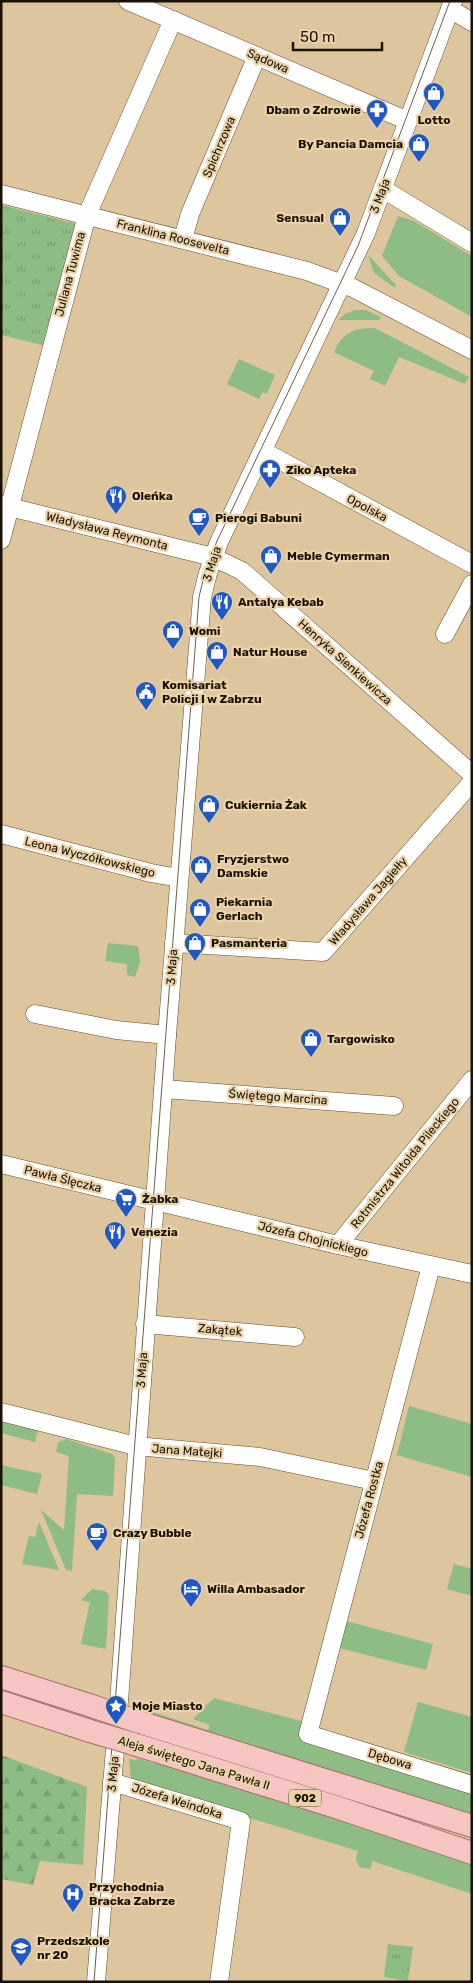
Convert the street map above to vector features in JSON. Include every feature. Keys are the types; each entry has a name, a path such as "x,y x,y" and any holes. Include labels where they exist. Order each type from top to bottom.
{"main road":[{"name":"Aleja świętego Jana Pawła II","path":"1,1677 138,1722 472,1826"},
{"name":"Aleja świętego Jana Pawła II","path":"1,1702 339,1808 472,1854"}],"street":[{"name":"Sądowa","path":"128,1 408,121"},
{"path":"451,5 472,22"},
{"name":"3 Maja","path":"96,1982 154,1202 202,597 213,557 343,283 383,189 451,5"},
{"name":"Juliana Tuwima","path":"1,540 6,506 87,215 173,20"},
{"name":"Spichrzowa","path":"183,239 190,214 257,56"},
{"path":"383,189 472,243"},
{"name":"Franklina Roosevelta","path":"1,194 307,271 343,283 472,350"},
{"name":"Opolska","path":"263,451 472,564"},
{"name":"Władysława Reymonta","path":"6,506 213,557"},
{"name":"Henryka Sienkiewicza","path":"213,557 242,571 472,774"},
{"path":"445,634 472,584"},
{"name":"Władysława Jagiełły","path":"174,943 323,952 472,782"},
{"name":"Leona Wyczółkowskiego","path":"1,834 151,873 179,878"},
{"path":"36,1014 116,1030 167,1035"},
{"name":"Rotmistrza Witolda Pileckiego","path":"338,1246 472,1080"},
{"name":"Świętego Marcina","path":"163,1089 394,1106"},
{"name":"Pawła Ślęczka","path":"1,1164 154,1202"},
{"name":"Józefa Chojnickiego","path":"154,1202 182,1206 338,1246 472,1274"},
{"name":"Józefa Rostka","path":"308,1734 431,1266"},
{"name":"Zakątek","path":"145,1324 295,1337"},
{"name":"Jana Matejki","path":"1,1412 136,1446 260,1457 374,1481"},
{"name":"Dębowa","path":"308,1734 472,1784"},
{"name":"Józefa Weindoka","path":"112,1782 241,1821 219,1982"}],"green space":[{"path":"1,205 77,224 46,346 1,335"},
{"path":"398,216 414,221 472,256 472,317 399,276 382,256"},
{"path":"368,255 396,285 395,288 374,273"},
{"path":"355,310 366,310 381,317 379,320 338,320 345,314"},
{"path":"375,328 469,377 465,384 399,357 385,386 370,379 374,371 334,352 341,340 350,332"},
{"path":"239,359 275,375 267,394 263,392 259,399 227,384"},
{"path":"108,943 138,946 140,962 135,977 127,975 127,964 105,961"},
{"path":"409,1406 472,1424 472,1477 397,1455"},
{"path":"1,1420 38,1429 35,1442 1,1433"},
{"path":"66,1439 112,1454 115,1458 113,1496 77,1494 72,1571 66,1570 41,1510 64,1530 69,1456 56,1452 58,1442"},
{"path":"1,1465 42,1474 37,1494 1,1485"},
{"path":"39,1522 59,1570 22,1564 29,1536 35,1537"},
{"path":"454,1564 472,1569 472,1596 447,1589"},
{"path":"92,1589 105,1591 109,1595 106,1649 81,1644 90,1602 81,1600"},
{"path":"346,1621 433,1644 426,1670 339,1648"},
{"path":"214,1698 301,1721 472,1789 472,1816 139,1711 140,1708 208,1730 210,1725 193,1719"},
{"path":"418,1702 472,1717 472,1773 404,1752"},
{"path":"1,1755 87,1787 83,1865 40,1861 33,1885 1,1879"},
{"path":"137,1758 268,1796 472,1864 472,1894 372,1861 371,1869 359,1867 356,1859 358,1851 135,1783 131,1778 129,1759 136,1760"},
{"path":"388,1944 413,1947 408,1981 384,1977"}],"tram line":[{"path":"94,1982 199,597 205,572 217,541 358,246 450,1"}],"place":[{"name":"Lotto","path":"434,112"},
{"name":"Dbam o Zdrowie","path":"377,129"},
{"name":"By Pancia Damcia","path":"419,163"},
{"name":"Sensual","path":"340,237"},
{"name":"Ziko Apteka","path":"270,489"},
{"name":"Oleńka","path":"116,515"},
{"name":"Pierogi Babuni","path":"199,537"},
{"name":"Meble Cymerman","path":"271,575"},
{"name":"Antalya Kebab","path":"222,621"},
{"name":"Womi","path":"173,650"},
{"name":"Natur House","path":"217,671"},
{"name":"Komisariat Policji I w Zabrzu","path":"146,711"},
{"name":"Cukiernia Żak","path":"209,824"},
{"name":"Fryzjerstwo Damskie","path":"201,885"},
{"name":"Piekarnia Gerlach","path":"200,928"},
{"name":"Pasmanteria","path":"195,962"},
{"name":"Targowisko","path":"311,1058"},
{"name":"Żabka","path":"126,1218"},
{"name":"Venezia","path":"115,1251"},
{"name":"Crazy Bubble","path":"97,1552"},
{"name":"Willa Ambasador","path":"191,1608"},
{"name":"Moje Miasto","path":"116,1725"},
{"name":"Przychodnia Bracka Zabrze","path":"73,1913"},
{"name":"Przedszkole nr 20","path":"21,1967"}]}
